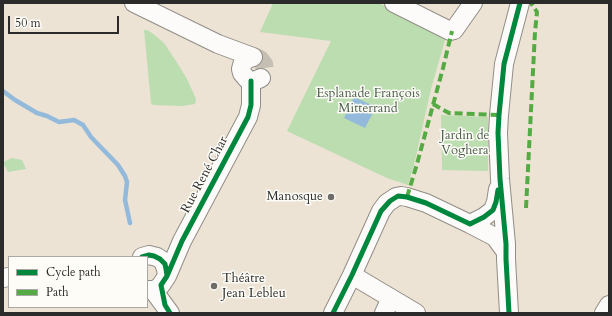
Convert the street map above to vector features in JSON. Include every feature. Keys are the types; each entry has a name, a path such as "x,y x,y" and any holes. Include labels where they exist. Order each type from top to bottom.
{"street":[{"name":"Rue René Char","path":"134,3 218,44 247,61 242,73 247,79 258,79 248,117 157,285"},
{"path":"394,3 450,32 454,30 473,3"},
{"path":"510,313 500,178 498,115 504,64 520,3"},
{"path":"470,224 493,210 496,202 500,178"},
{"path":"332,313 352,275 381,211 387,203 396,197 407,197 426,203 470,224 495,237 506,252"},
{"path":"148,256 174,248 182,241"},
{"path":"148,256 160,259 165,264 166,269 157,285 167,309"},
{"path":"352,275 388,306 416,313"},
{"path":"604,313 609,305"}],"green space":[{"name":"Esplanade François Mitterrand","path":"273,3 379,3 412,20 445,40 431,89 408,185 387,178 287,131 331,41 260,32"},
{"path":"144,30 152,33 164,43 187,79 196,99 195,104 182,106 153,105 151,103"},
{"name":"Jardin de Voghera","path":"441,115 488,117 488,171 442,170"},
{"path":"12,158 22,160 26,169 8,172 3,162"}],"water":[{"path":"354,97 376,107 365,128 344,118"}],"waterway":[{"path":"3,91 37,113 59,122 74,120 83,125 91,137 118,165 125,176 127,182 125,200 130,223"}],"tunnel":[{"path":"253,57 260,59 264,64 265,71 262,77"}],"marked path":[{"path":"526,208 537,12 531,3"},
{"path":"407,197 452,31"},
{"path":"433,104 449,113 499,115"}],"cycle path":[{"path":"509,313 506,244 500,179 498,133 504,64 520,3"},
{"path":"167,276 182,241 248,117 251,105 251,81"},
{"path":"333,313 381,211 390,201 398,196 407,197 426,203 470,224 484,217 493,210 498,190"},
{"path":"146,256 154,256 165,264 167,276 161,285 165,305 170,313"}],"place":[{"name":"Manosque","path":"331,197"},
{"name":"Théâtre Jean Lebleu","path":"214,286"}]}
